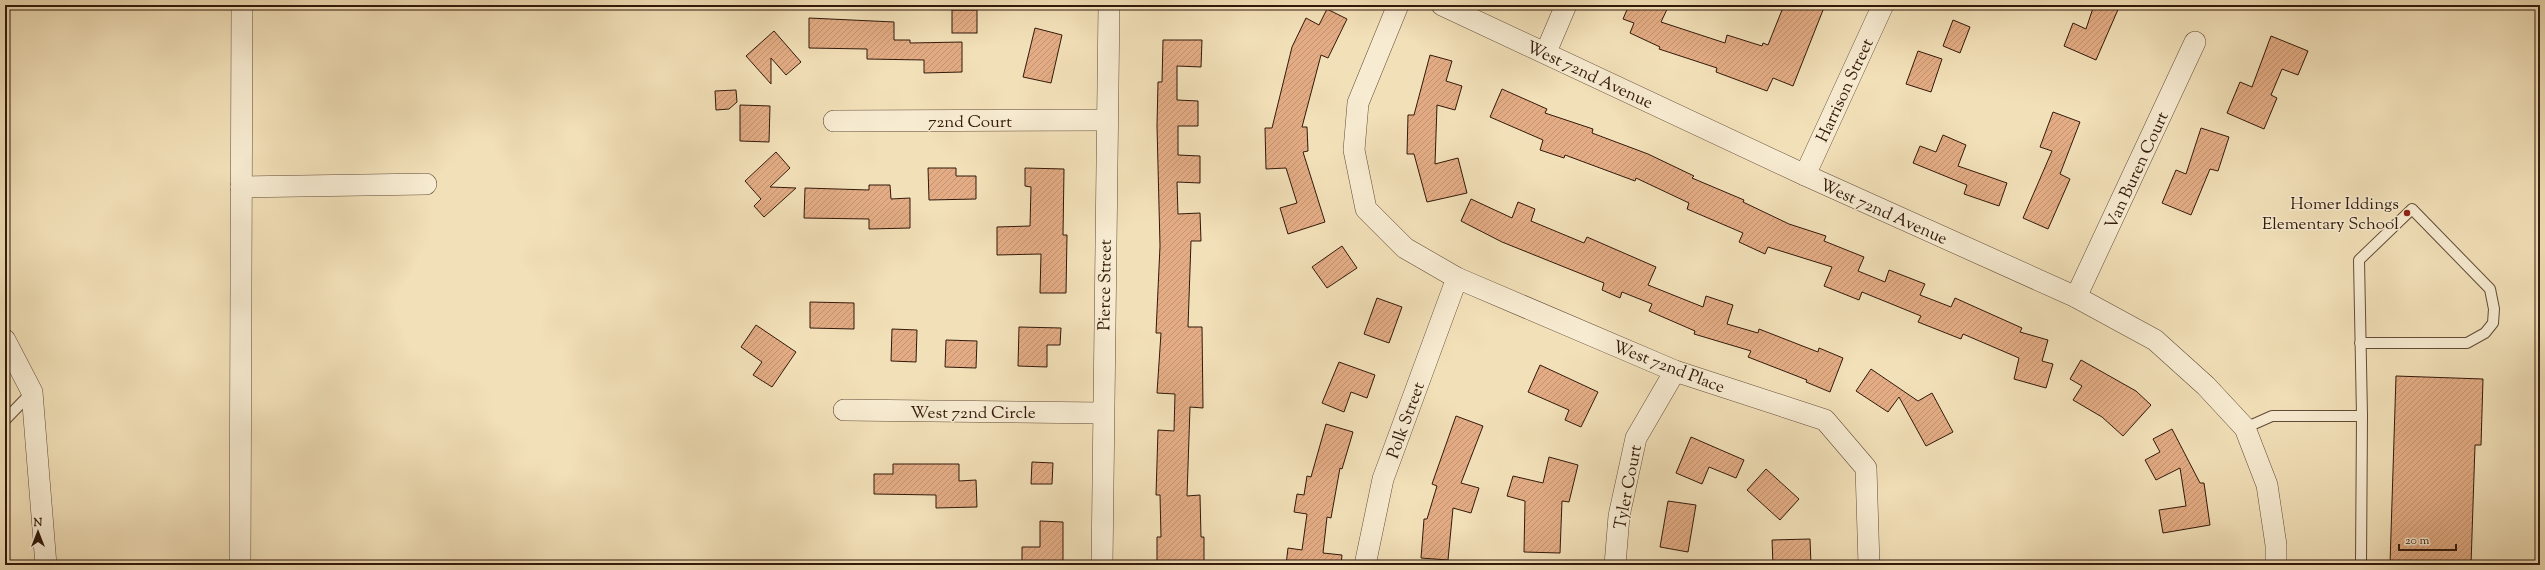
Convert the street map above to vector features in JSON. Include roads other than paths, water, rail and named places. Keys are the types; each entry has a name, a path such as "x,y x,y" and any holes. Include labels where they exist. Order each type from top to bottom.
{"street":[{"path":"240,565 242,5"},
{"name":"Pierce Street","path":"1102,565 1102,413 1109,5"},
{"name":"West 72nd Place","path":"1398,5 1358,103 1354,150 1366,209 1405,248 1457,278 1675,371 1825,420 1866,468 1869,565"},
{"name":"West 72nd Avenue","path":"1442,5 1546,52 1805,175 2076,297 2155,340 2206,386 2244,428 2267,485 2276,545 2276,565"},
{"path":"1546,52 1566,5"},
{"name":"Harrison Street","path":"1805,175 1883,5"},
{"name":"Van Buren Court","path":"2076,297 2195,42"},
{"name":"72nd Court","path":"834,121 1107,120"},
{"path":"242,187 426,184"},
{"name":"Polk Street","path":"1365,565 1383,479 1457,278"},
{"path":"5,340 32,392 46,565"},
{"name":"Tyler Court","path":"1615,565 1619,516 1636,438 1675,371"},
{"name":"West 72nd Circle","path":"844,410 1102,413"}],"lane":[{"path":"2360,343 2467,343 2485,333 2493,323 2494,309 2490,289 2412,209 2359,260 2360,343 2362,416 2361,565"},
{"path":"5,420 32,392"},
{"path":"2244,428 2272,416 2362,416"}],"place":[{"name":"Homer Iddings Elementary School","path":"2407,213"}]}
